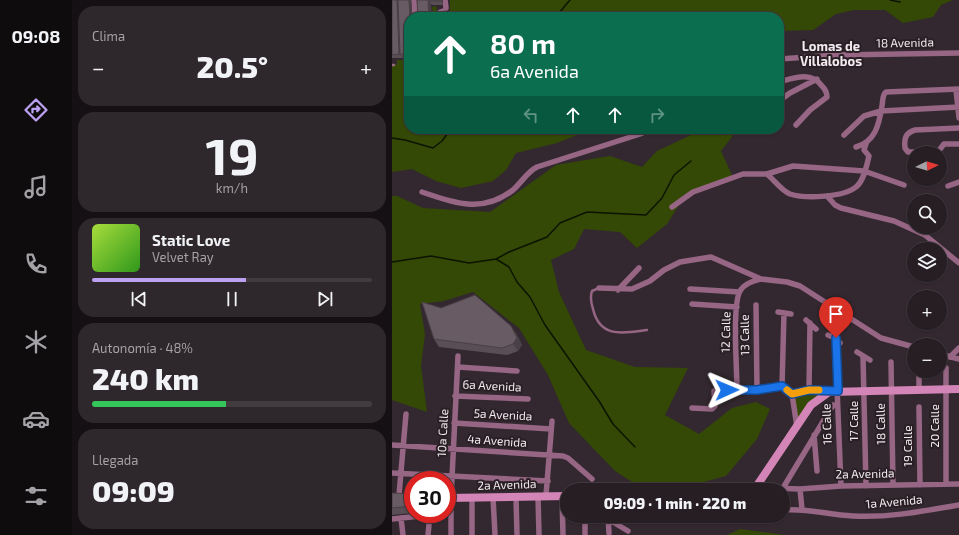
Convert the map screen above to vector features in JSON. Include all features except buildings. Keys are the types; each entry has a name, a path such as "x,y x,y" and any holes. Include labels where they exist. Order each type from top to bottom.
{"main road":[{"path":"759,483 814,402 834,391 959,390"},
{"name":"2a Avenida","path":"456,498 560,496"}],"street":[{"path":"414,0 415,12"},
{"path":"446,0 446,8"},
{"name":"18 Avenida","path":"784,59 838,55 959,53"},
{"path":"784,80 808,76 817,79 827,93 827,97 810,110 796,125"},
{"path":"784,98 790,93 817,79"},
{"path":"784,85 790,93"},
{"path":"767,174 790,194 827,196 849,191 857,186 864,172 869,156 864,150 866,144 873,137 886,92 957,90 959,118"},
{"path":"844,135 864,116 881,111 958,107"},
{"path":"907,151 905,148 906,135 909,132 915,130 958,128"},
{"path":"422,192 468,205 484,204 505,196 518,186 528,174 538,167 640,134"},
{"path":"942,146 944,144 958,143"},
{"path":"856,147 866,144"},
{"path":"672,207 693,192 742,174 767,174 786,167 803,165 864,172 904,185"},
{"path":"948,186 959,182"},
{"path":"827,196 835,205 842,208 888,219 925,235 935,241 959,263"},
{"path":"597,288 618,290 632,289 650,281 664,270 680,262 711,257 761,279 787,282 800,286 882,338 907,345"},
{"path":"618,290 639,268"},
{"path":"690,289 739,292 744,286 761,279"},
{"name":"12 Calle","path":"737,390 737,307 739,292"},
{"path":"692,304 737,307"},
{"name":"13 Calle","path":"756,305 757,390"},
{"path":"778,312 791,314"},
{"path":"782,386 784,313"},
{"path":"809,390 808,322 816,329"},
{"path":"828,335 836,338 840,343"},
{"name":"16 Calle","path":"836,338 834,391 838,406 841,486"},
{"path":"950,357 959,348"},
{"path":"857,352 870,360"},
{"name":"10a Calle","path":"452,471 458,356"},
{"name":"17 Calle","path":"863,356 865,390 866,486"},
{"path":"947,356 959,359"},
{"name":"18 Calle","path":"891,362 893,485"},
{"path":"458,367 517,371"},
{"path":"919,378 919,390"},
{"name":"20 Calle","path":"946,378 946,484"},
{"path":"692,408 712,410 715,406 714,391 757,390 782,386 790,392 797,427"},
{"path":"790,392 809,390 834,391"},
{"name":"6a Avenida","path":"456,396 528,399"},
{"path":"786,483 833,405 838,406"},
{"name":"19 Calle","path":"919,407 920,485"},
{"path":"399,495 402,446 406,414"},
{"path":"540,535 542,496 548,481 552,421"},
{"name":"5a Avenida","path":"454,423 551,429"},
{"path":"814,435 817,471"},
{"name":"4a Avenida","path":"392,445 565,456 592,479"},
{"path":"392,473 404,473"},
{"path":"456,476 548,481"},
{"name":"2a Avenida","path":"790,488 959,484"},
{"path":"800,489 802,509"},
{"path":"516,496 517,535"},
{"path":"472,498 472,535"},
{"path":"493,498 495,535"},
{"name":"1a Avenida","path":"790,510 802,509 852,516 889,516 959,505"},
{"path":"401,518 403,535"},
{"path":"392,519 404,518"},
{"path":"428,535 429,523"},
{"name":"10a Calle","path":"450,523 451,535"},
{"path":"562,535 563,523"},
{"path":"585,523 585,535"},
{"path":"608,523 609,533"},
{"path":"617,523 628,531"}],"lane":[{"path":"439,11 446,8"},
{"path":"597,288 591,293 591,297 594,312 604,328 617,333 647,330"}],"green space":[{"path":"450,0 953,0 941,5 933,17 903,23 885,10 854,10 836,14 813,30 784,31 784,12 432,12 432,7 436,6 437,11 450,11"},
{"path":"397,60 404,60 404,134 580,134 557,143 516,153 506,170 493,181 461,188 436,181 412,169 392,172 392,65 397,64"},
{"path":"693,134 734,134 721,151 732,175 684,197 667,224 637,248 620,232 584,229 574,249 551,260 559,292 586,350 635,367 688,368 665,415 699,434 732,408 756,402 770,409 757,439 726,476 700,483 634,483 615,471 569,423 548,375 519,328 473,292 444,301 420,304 425,334 421,366 427,412 392,400 392,196 397,196 423,208 490,212 556,165 610,156 642,167 657,151"},
{"path":"823,390 797,426 792,394"},
{"path":"740,529 778,534 784,535 727,535"}],"waterway":[{"path":"560,12 570,0"},
{"path":"890,0 900,2"},
{"path":"392,138 433,148 442,141 447,134"},
{"path":"392,262 431,256 469,263 496,259 509,252 547,237 560,223 587,212 646,215 662,198 674,175 691,161"},
{"path":"496,259 509,267 517,282 530,297 545,325 599,401 613,424 635,447"}],"slow traffic":[{"path":"787,390 792,394 809,390 819,390"}],"district":[{"name":"Lomas de Villalobos","path":"831,54"}],"route":[{"path":"727,390 757,390 782,386 792,394 809,390 824,390 829,392 838,391 836,338"}]}
